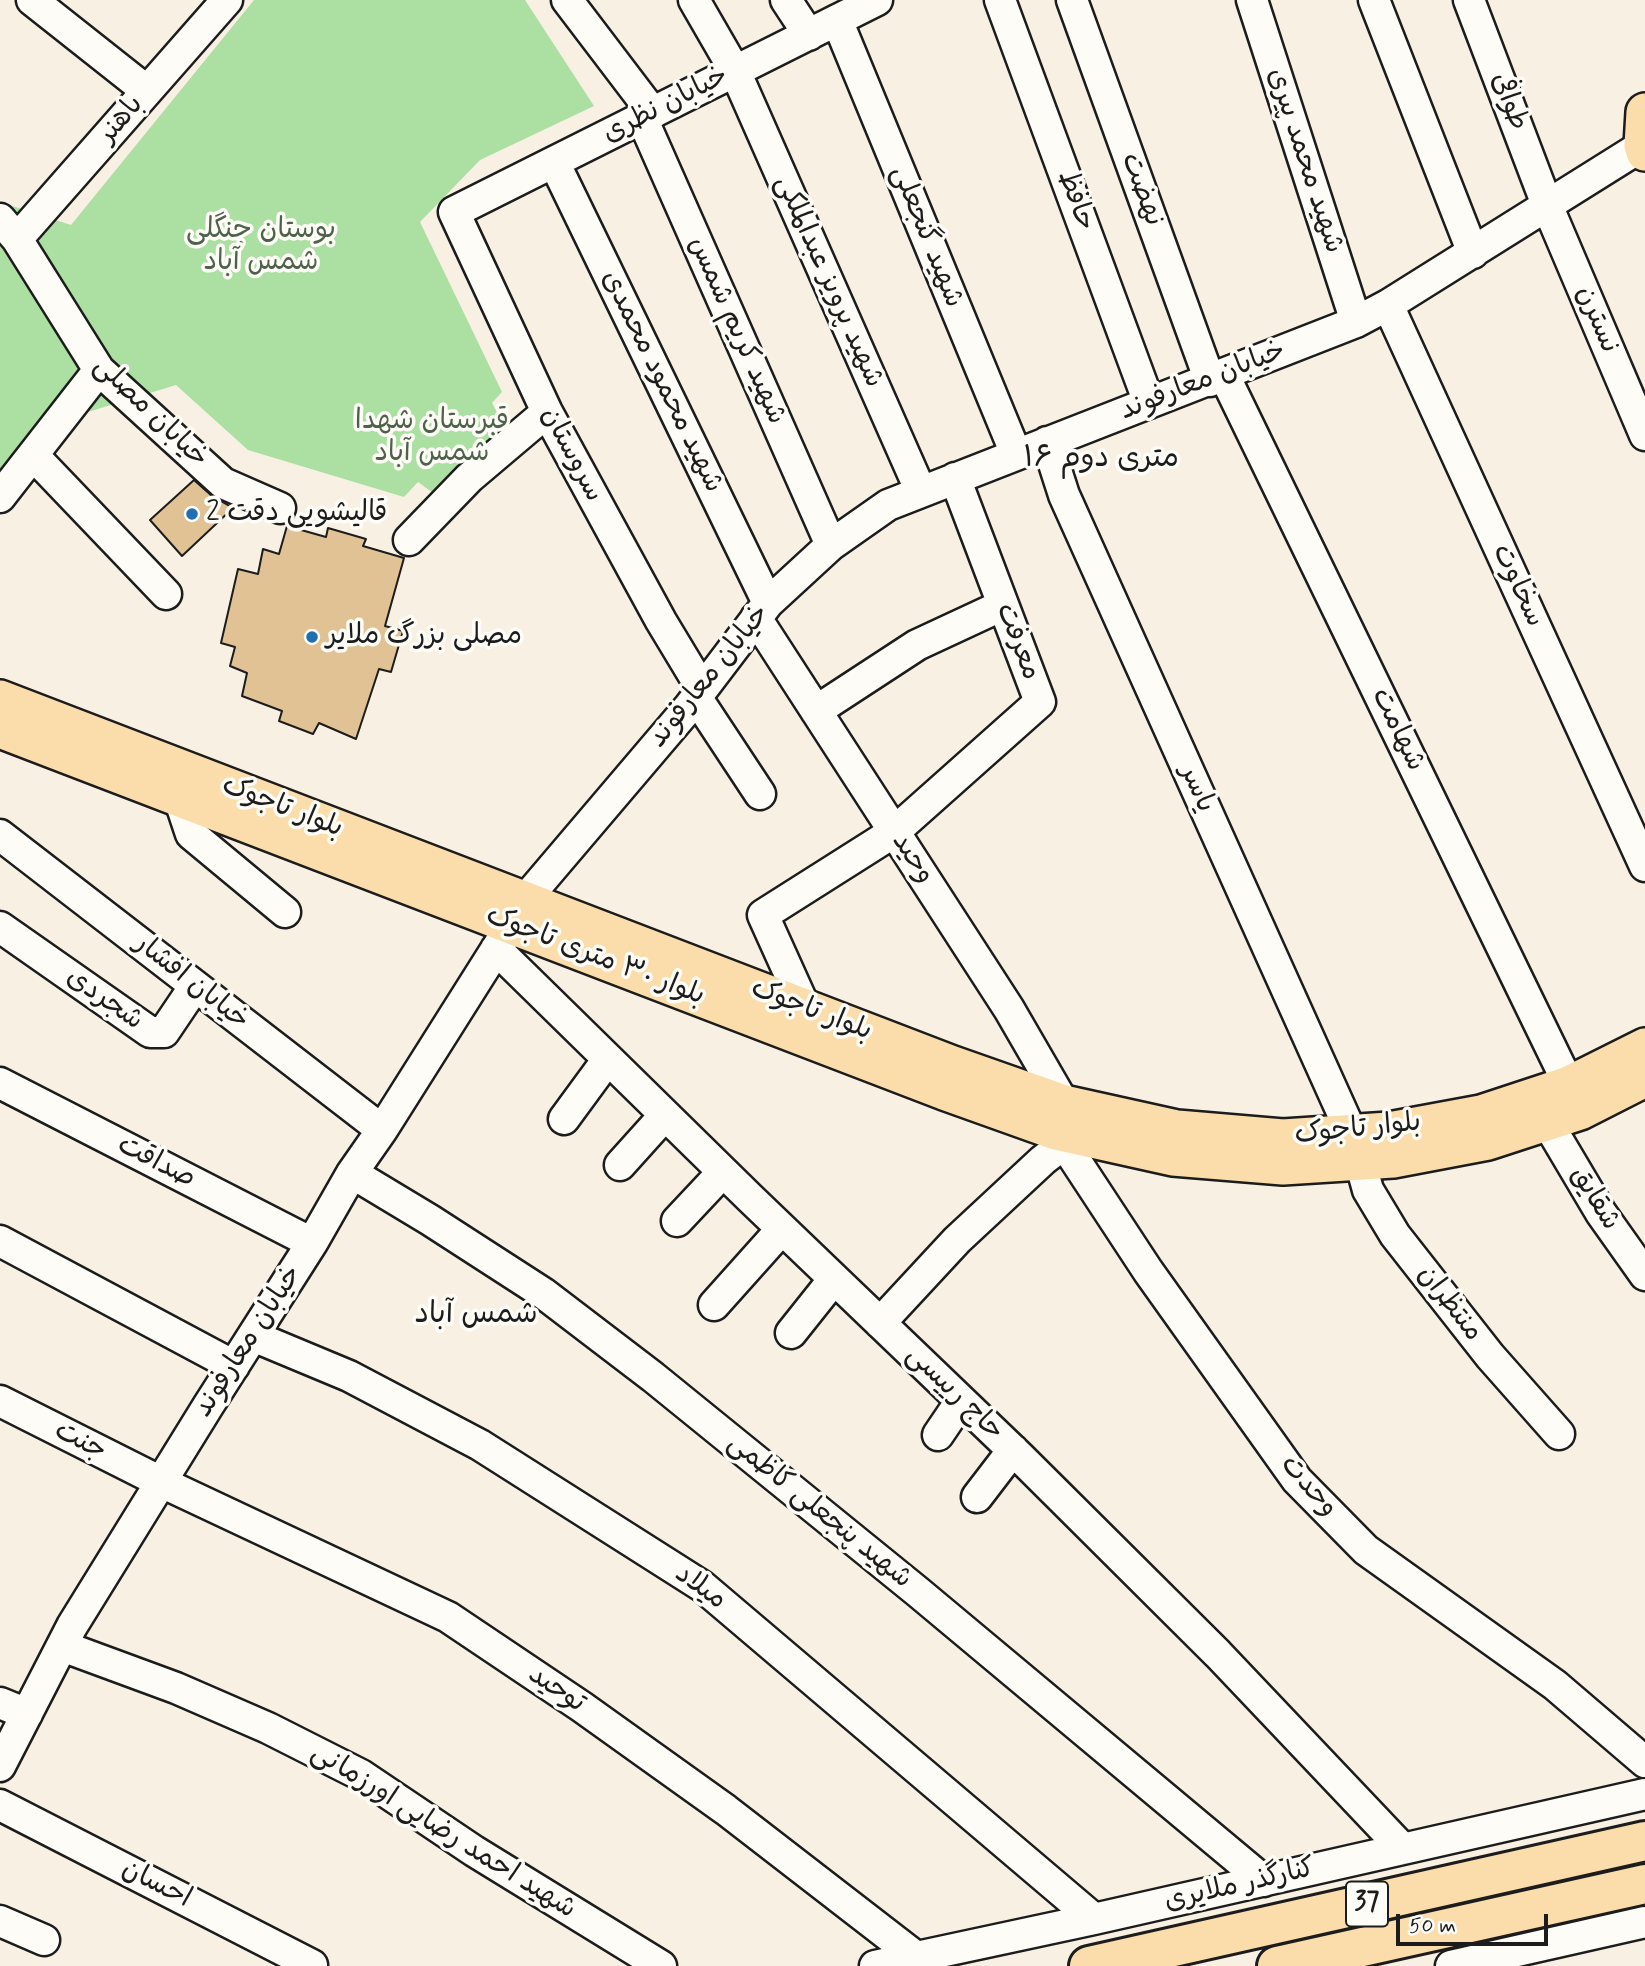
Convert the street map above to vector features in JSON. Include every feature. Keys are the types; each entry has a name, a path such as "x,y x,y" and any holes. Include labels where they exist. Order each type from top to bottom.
{"highway":[{"name":"37","path":"1089,1966 1645,1841"},
{"name":"37","path":"1277,1966 1645,1884"},
{"path":"1414,1966 1451,1928"}],"main road":[{"name":"بلوار تاجوک","path":"0,699 511,925 805,1008 953,1065 1062,1126"},
{"name":"بلوار ۳۰ متری تاجوک","path":"0,729 944,1091 1173,1157 1283,1166 1356,1148 1393,1159 1488,1141 1580,1111 1645,1078"},
{"name":"بلوار تاجوک","path":"1356,1148 1390,1131 1481,1114 1569,1085 1645,1046"}],"street":[{"path":"32,0 147,91"},
{"name":"شهید کریم شمس","path":"567,0 647,115 831,545"},
{"name":"شهید پرویز عبدالملکی","path":"694,0 735,71 920,492"},
{"path":"786,0 809,35"},
{"name":"خیابان نظری","path":"454,212 877,0"},
{"name":"حافظ","path":"1000,0 1149,403"},
{"name":"نهضت","path":"1072,0 1217,378"},
{"name":"شهید محمد پیری","path":"1252,0 1356,322"},
{"path":"1374,0 1473,253"},
{"name":"طوافی","path":"1469,0 1548,205"},
{"name":"باهنر","path":"9,229 147,91 220,2"},
{"name":"شهید گنجعلی","path":"837,20 1016,454"},
{"name":"خیابان معارفوند","path":"0,1766 13,1708 62,1646 161,1482 312,1243 352,1173 511,925 699,693 762,610 831,545 888,505 1356,322 1473,253 1644,138"},
{"name":"شهید محمود محمدی","path":"554,162 762,610"},
{"name":"نسترن","path":"1548,205 1641,416"},
{"name":"سروستان","path":"454,212 547,412 699,693 761,794"},
{"name":"خیابان مصلی","path":"9,229 99,370 223,483 280,508"},
{"name":"سخاوت","path":"1388,305 1645,866"},
{"path":"0,497 99,370"},
{"name":"شهامت","path":"1217,378 1569,1085"},
{"path":"409,540 469,478 547,412"},
{"name":"یاسر","path":"1047,442 1069,508 1356,1148"},
{"path":"33,455 166,594"},
{"name":"معرفت","path":"894,832 1040,702 955,478"},
{"path":"816,711 917,645 1003,605"},
{"name":"وحید","path":"762,610 816,711 1009,1009 1062,1126"},
{"path":"179,798 191,834 285,912"},
{"path":"805,1008 763,915 894,832"},
{"name":"خیابان افشار","path":"0,835 382,1130"},
{"name":"حاج رییسی","path":"511,925 608,1059 1013,1450 1218,1654 1403,1849"},
{"name":"شجردی","path":"0,927 150,1032 164,1032 195,986"},
{"path":"564,1119 608,1059"},
{"name":"صداقت","path":"0,1083 312,1243"},
{"path":"620,1165 665,1115"},
{"name":"شقایق","path":"1547,1122 1601,1213 1645,1275"},
{"path":"880,1323 957,1240 1043,1160 1062,1126"},
{"name":"وحدت","path":"1062,1126 1148,1270 1297,1480 1366,1550 1555,1685 1645,1762"},
{"name":"منتظران","path":"1356,1148 1368,1190 1395,1235 1489,1356 1559,1434"},
{"path":"677,1222 723,1172"},
{"name":"شهید پنجعلی کاظمی","path":"352,1173 543,1293 642,1369 918,1592 1264,1881"},
{"path":"714,1305 782,1229"},
{"path":"0,1241 234,1366"},
{"path":"791,1333 834,1279"},
{"name":"میلاد","path":"253,1336 349,1376 480,1445 702,1586 1094,1919"},
{"name":"جنت","path":"0,1401 161,1482"},
{"path":"938,1435 961,1401"},
{"path":"977,1497 1013,1450"},
{"name":"توحید","path":"161,1482 448,1617 582,1707 715,1802 915,1956"},
{"name":"شهید احمد رضایی اورزمانی","path":"62,1646 176,1688 268,1728 361,1775 474,1851 661,1966"},
{"name":"کنارگذر ملایری","path":"875,1966 1645,1794"},
{"name":"احسان","path":"0,1805 312,1965"},
{"path":"0,1921 44,1940"},
{"path":"1451,1966 1645,1922"}],"green space":[{"name":"بوستان جنگلی شمس آباد","path":"254,0 525,0 594,106 480,160 420,222 502,392 492,403 506,429 432,492 418,482 404,497 248,450 176,385 39,427 0,484 0,202 71,225"}],"building":[{"name":"قالیشویی دقت 2","path":"194,480 212,496 233,508 182,556 150,520"},
{"name":"مصلی بزرگ ملایر","path":"287,526 326,537 328,528 366,539 363,546 404,558 385,626 403,631 391,672 379,669 356,739 319,723 313,734 279,721 282,711 242,696 247,673 230,666 235,647 221,643 238,569 258,574 263,549 279,554"}],"place":[{"name":"قالیشویی دقت 2","path":"192,514"},
{"name":"مصلی بزرگ ملایر","path":"312,637"}],"district":[{"name":"۱۶ متری دوم","path":"1101,460"},
{"name":"شمس آباد","path":"476,1316"}],"park label":[{"name":"قبرستان شهدا شمس آباد","path":"432,438"}]}
